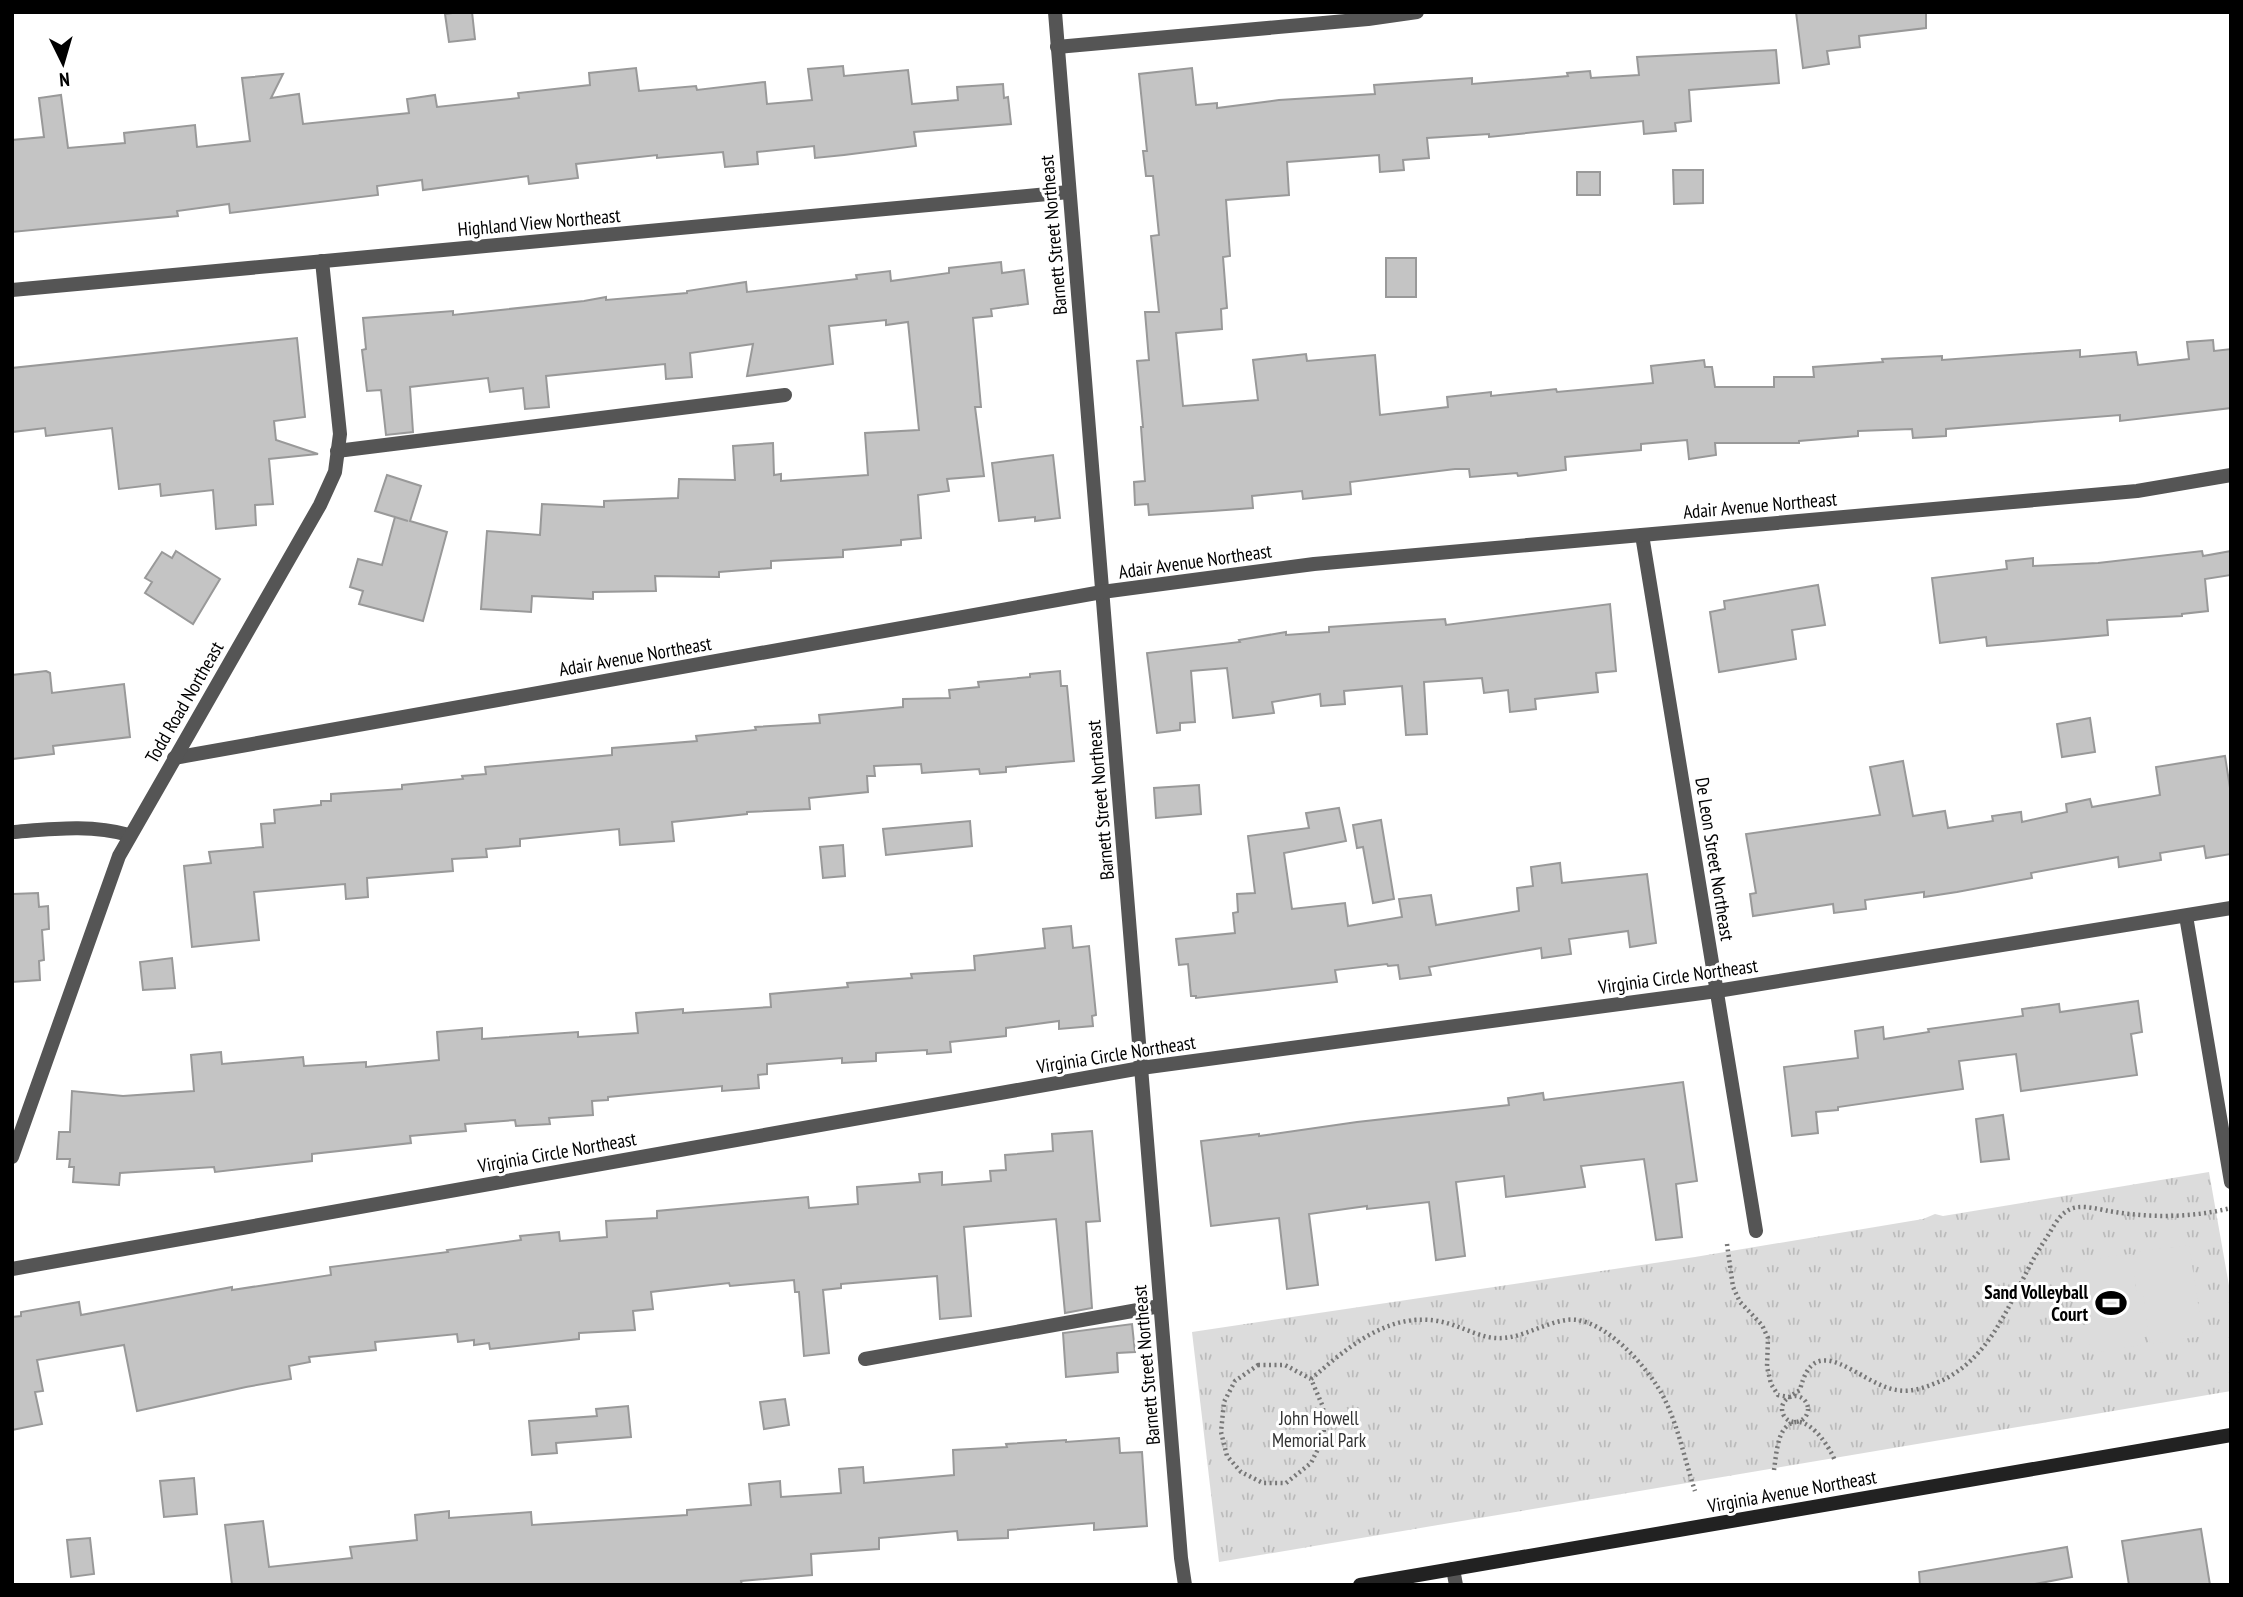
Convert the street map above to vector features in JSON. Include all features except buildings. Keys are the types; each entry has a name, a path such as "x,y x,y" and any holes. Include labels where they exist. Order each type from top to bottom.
{"street":[{"name":"Barnett Street Northeast","path":"1055,12 1185,1585"},
{"path":"1057,47 1368,19 1417,12"},
{"name":"Highland View Northeast","path":"12,290 1069,192"},
{"name":"Todd Road Northeast","path":"12,1157 118,856 320,505 335,472 340,433 322,261"},
{"path":"337,452 786,395"},
{"name":"Adair Avenue Northeast","path":"174,758 1102,592 1314,564 2137,491 2231,475"},
{"name":"De Leon Street Northeast","path":"1642,535 1756,1231"},
{"path":"12,832 69,827 110,829 130,835"},
{"name":"Virginia Circle Northeast","path":"12,1269 1141,1068 1717,991 2231,908"},
{"path":"2186,916 2231,1182"},
{"path":"864,1359 1160,1306"},
{"name":"Virginia Avenue Northeast","path":"1360,1585 2231,1435"},
{"path":"1453,1569 1456,1585"}],"path":[{"path":"1835,1461 1830,1449 1814,1429 1804,1423 1786,1419 1782,1410 1784,1400 1800,1390 1808,1367 1817,1360 1828,1359 1896,1390 1930,1386 1962,1368 1991,1339 2024,1280 2033,1258 2057,1221 2069,1209 2089,1207 2147,1217 2202,1214 2231,1208"},
{"path":"1727,1244 1733,1287 1740,1302 1762,1325 1768,1338 1767,1367 1771,1384 1778,1395 1804,1398 1809,1408 1806,1418 1785,1427 1774,1470"},
{"path":"1311,1379 1350,1345 1402,1322 1435,1320 1489,1337 1512,1338 1568,1319 1597,1326 1614,1336 1657,1384 1680,1439 1695,1491"},
{"path":"1258,1365 1285,1365 1311,1379 1323,1407 1324,1437 1311,1462 1286,1483 1263,1483 1241,1472 1227,1456 1221,1432 1224,1402 1235,1381 1258,1365"}],"green space":[{"name":"John Howell Memorial Park","path":"2209,1172 2231,1297 2231,1391 1219,1562 1192,1332 1695,1257 1923,1219 1935,1214 1943,1216"},
{"name":"Sand Volleyball Court","path":"2189,1245 2203,1336 2150,1344 2137,1252"},
{"name":"Sand Volleyball Court","path":"2131,1254 2144,1345 2091,1353 2078,1261"}],"place":[{"name":"Sand Volleyball Court","path":"2111,1303"}]}
